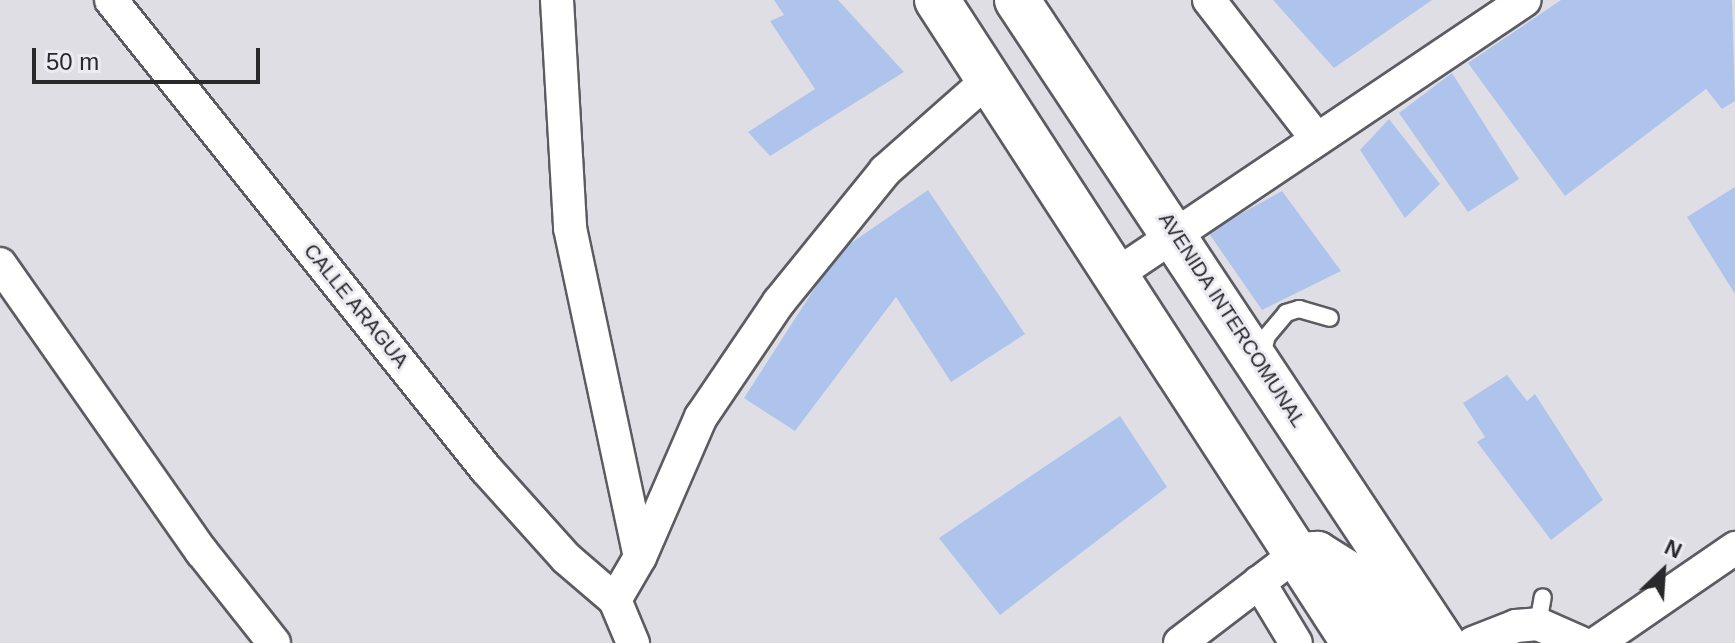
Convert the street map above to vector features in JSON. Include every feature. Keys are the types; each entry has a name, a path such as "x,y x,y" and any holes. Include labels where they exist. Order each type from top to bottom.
{"main road":[{"path":"937,0 1354,643"},
{"name":"AVENIDA INTERCOMUNAL","path":"1030,5 1443,643"},
{"path":"1295,555 1317,554 1351,575 1401,643"}],"street":[{"name":"CALLE ARAGUA","path":"111,0 486,469 566,558 615,600"},
{"path":"557,0 570,228 640,557"},
{"path":"1209,0 1317,139"},
{"path":"1117,274 1525,0"},
{"path":"633,643 615,600 640,557 701,417 779,302 885,171 989,79"},
{"path":"0,264 202,552 274,643"},
{"path":"1597,643 1735,548"},
{"path":"1180,643 1295,555"},
{"path":"1259,582 1296,643"},
{"path":"1473,643 1516,626 1540,610 1581,643"}],"lane":[{"path":"1260,363 1267,336 1286,313 1299,309 1330,318"}],"building":[{"path":"774,0 838,0 904,72 770,156 748,132 815,89 770,21 784,15"},
{"path":"1273,0 1432,0 1334,68"},
{"path":"1561,0 1732,0 1735,101 1722,109 1706,89 1565,196 1468,63"},
{"path":"1452,73 1519,179 1468,212 1399,113"},
{"path":"1389,119 1440,184 1405,218 1360,150"},
{"path":"1735,187 1735,294 1687,217"},
{"path":"928,190 1025,334 951,382 896,297 795,431 744,398 838,252"},
{"path":"1282,191 1341,271 1262,310 1208,232"},
{"path":"1507,375 1527,401 1535,394 1603,500 1551,540 1477,442 1485,437 1463,403"},
{"path":"1120,416 1167,487 1000,615 939,538"}]}
